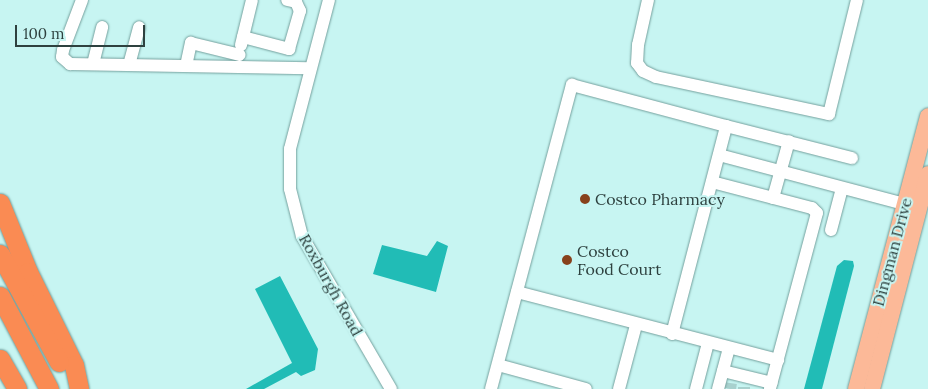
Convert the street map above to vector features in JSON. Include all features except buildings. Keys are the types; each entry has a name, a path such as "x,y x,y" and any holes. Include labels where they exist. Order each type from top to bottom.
{"highway":[{"path":"0,203 28,272 74,365 79,389"},
{"path":"0,254 74,389"},
{"path":"0,296 49,389"},
{"path":"0,359 17,389"}],"main road":[{"name":"Dingman Drive","path":"872,389 912,206 928,116"},
{"name":"Dingman Drive","path":"856,389 912,206 928,174"}],"street":[{"path":"82,0 62,57 70,64 186,66 241,61 309,68"},
{"path":"241,61 243,37 252,0"},
{"path":"243,37 289,49 300,11 296,2 287,0"},
{"name":"Roxburgh Road","path":"329,0 309,68 289,164 296,220 302,236 391,389"},
{"path":"648,0 638,45 637,63 643,71 656,77 829,114 858,0"},
{"path":"93,64 102,27"},
{"path":"129,65 139,27"},
{"path":"186,66 191,43 241,61"},
{"path":"491,389 572,85 852,158"},
{"path":"672,334 726,126"},
{"path":"773,198 788,141"},
{"path":"719,155 912,206"},
{"path":"712,182 812,208 817,213 778,360 765,385 746,382 729,376"},
{"path":"831,230 842,188"},
{"path":"516,292 636,325 778,360"},
{"path":"619,389 636,325"},
{"path":"696,389 708,342"},
{"path":"718,389 729,376 729,348"},
{"path":"498,365 586,389"}],"water":[{"path":"437,241 448,246 436,292 373,274 382,245 427,256"},
{"path":"844,260 853,261 854,266 822,389 804,389 837,266"},
{"path":"280,276 318,349 315,370 301,376 296,372 264,389 246,389 292,363 255,289"}],"tunnel":[{"path":"730,389 731,383"}],"place":[{"name":"Costco Pharmacy","path":"585,199"},
{"name":"Costco Food Court","path":"567,260"}]}
